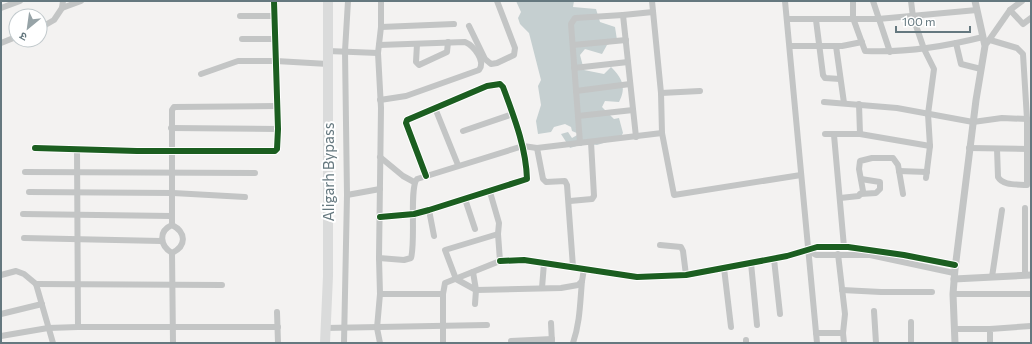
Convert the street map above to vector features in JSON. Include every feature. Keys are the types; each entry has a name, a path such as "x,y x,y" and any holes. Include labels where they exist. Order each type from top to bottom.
{"highway":[{"name":"Aligarh Bypass","path":"325,343 328,328 328,64 336,51 328,1"}],"street":[{"path":"1,8 20,1"},
{"path":"48,23 54,20 63,4 81,1"},
{"path":"35,148 274,152 277,149 278,129 274,1"},
{"path":"344,343 342,329 347,195 336,51 348,1"},
{"path":"380,343 377,328 380,294 378,258 380,217 380,100 378,53 381,27 381,1"},
{"path":"469,26 485,59 491,64 497,63 514,54 515,48 497,1"},
{"path":"652,1 661,94 662,134 674,195 801,176"},
{"path":"785,1 809,251 816,343"},
{"path":"853,1 853,18 865,51 890,52 924,49 956,43 986,41 1017,48 1023,54 1028,149 1027,184 1008,184 1000,180 998,177 997,149"},
{"path":"873,1 890,52"},
{"path":"899,171 926,175 930,146 928,114 934,69 924,49 913,17 911,1"},
{"path":"955,343 953,294 954,272 972,122 986,41 975,1"},
{"path":"986,41 1010,10 1022,1"},
{"path":"787,19 878,19 977,10"},
{"path":"1010,10 1023,24 1031,18"},
{"path":"580,143 571,24 575,18 653,12"},
{"path":"624,15 636,137"},
{"path":"240,16 275,16"},
{"path":"816,20 818,46 823,75 825,78 840,79"},
{"path":"381,27 454,24"},
{"path":"242,39 275,39"},
{"path":"573,45 626,40"},
{"path":"417,44 416,62 418,65 447,52 448,42"},
{"path":"379,45 465,42 472,45 481,61 481,67 479,70 406,96 380,100"},
{"path":"790,46 836,46 862,42"},
{"path":"956,43 961,64 981,69"},
{"path":"836,46 844,103"},
{"path":"336,51 378,53"},
{"path":"201,74 238,61 276,61 328,64"},
{"path":"574,68 628,62"},
{"path":"380,217 414,214 490,192 527,179 526,160 523,146 503,87 500,84 487,86 409,118 406,123 426,176"},
{"path":"576,91 630,84"},
{"path":"661,94 700,91"},
{"path":"824,102 859,104 972,122 1002,118 1027,119"},
{"path":"859,104 860,134"},
{"path":"172,225 172,110 177,106 277,106"},
{"path":"435,108 458,165"},
{"path":"578,116 633,110"},
{"path":"463,131 513,114"},
{"path":"171,128 278,129"},
{"path":"378,258 404,260 411,258 414,214 414,182 416,179 523,146 537,148 662,134"},
{"path":"825,134 860,134 930,146"},
{"path":"834,135 844,247"},
{"path":"570,202 592,199 594,196 591,142"},
{"path":"537,148 543,180 546,182 565,181 567,185 570,202 573,267"},
{"path":"969,148 1028,149"},
{"path":"77,149 79,284 78,327"},
{"path":"380,157 414,182"},
{"path":"860,194 863,191 860,161 872,158 893,158 898,165 903,194"},
{"path":"25,172 255,174"},
{"path":"840,198 860,194 876,193 880,189 880,182 878,180 861,179"},
{"path":"347,195 380,189"},
{"path":"29,192 78,194 173,193 245,197"},
{"path":"490,192 499,224 498,234 500,261"},
{"path":"465,199 475,229"},
{"path":"809,251 816,255 870,255 954,272 992,277 1028,275 1025,208"},
{"path":"429,210 434,236"},
{"path":"992,277 1002,210"},
{"path":"23,214 78,216 171,216"},
{"path":"172,225 179,228 183,234 184,241 178,250 172,253 165,248 161,240 162,234 167,227 172,225"},
{"path":"498,234 446,250 456,279 476,290 572,287 582,282"},
{"path":"24,238 161,240"},
{"path":"660,245 681,247 683,251 686,275"},
{"path":"443,343 443,294 445,283 500,261 524,260 637,277 686,275 774,259 809,251 817,247 844,247 874,250 954,272"},
{"path":"172,253 172,343"},
{"path":"838,254 845,314 843,333 844,343"},
{"path":"774,259 780,314"},
{"path":"542,288 544,263"},
{"path":"751,263 757,325"},
{"path":"724,268 731,327"},
{"path":"573,343 577,331 580,312 584,269"},
{"path":"1,275 16,271 24,274 36,284 53,343"},
{"path":"473,272 476,290 475,304"},
{"path":"36,284 222,285"},
{"path":"842,290 932,292"},
{"path":"380,294 443,294"},
{"path":"953,294 1031,294"},
{"path":"1,314 42,304"},
{"path":"874,311 876,343"},
{"path":"277,312 278,343"},
{"path":"911,322 911,343"},
{"path":"511,341 552,341 551,323"},
{"path":"328,328 487,326"},
{"path":"954,329 990,329 1031,326"},
{"path":"1,336 48,328 78,327 278,327"},
{"path":"990,329 990,343"},
{"path":"816,334 843,333"}],"shaded area":[{"path":"516,1 574,1 573,7 596,9 600,22 615,27 617,40 607,45 602,54 585,49 580,55 584,70 604,74 611,67 618,75 622,83 623,92 619,102 605,101 602,107 614,119 619,118 623,133 620,138 597,145 583,144 570,148 561,134 568,132 572,138 579,134 572,131 571,127 565,124 554,127 551,132 538,134 536,121 541,105 538,86 541,80 529,33 520,24 518,18 521,12"}],"cycle path":[{"path":"35,148 137,151 275,151 277,149 278,129 274,1"},
{"path":"380,217 414,214 527,179 519,132 503,87 500,84 487,86 407,120 406,123 426,176"},
{"path":"500,261 524,260 637,277 686,275 787,256 817,247 848,247 904,255 955,265"}]}
